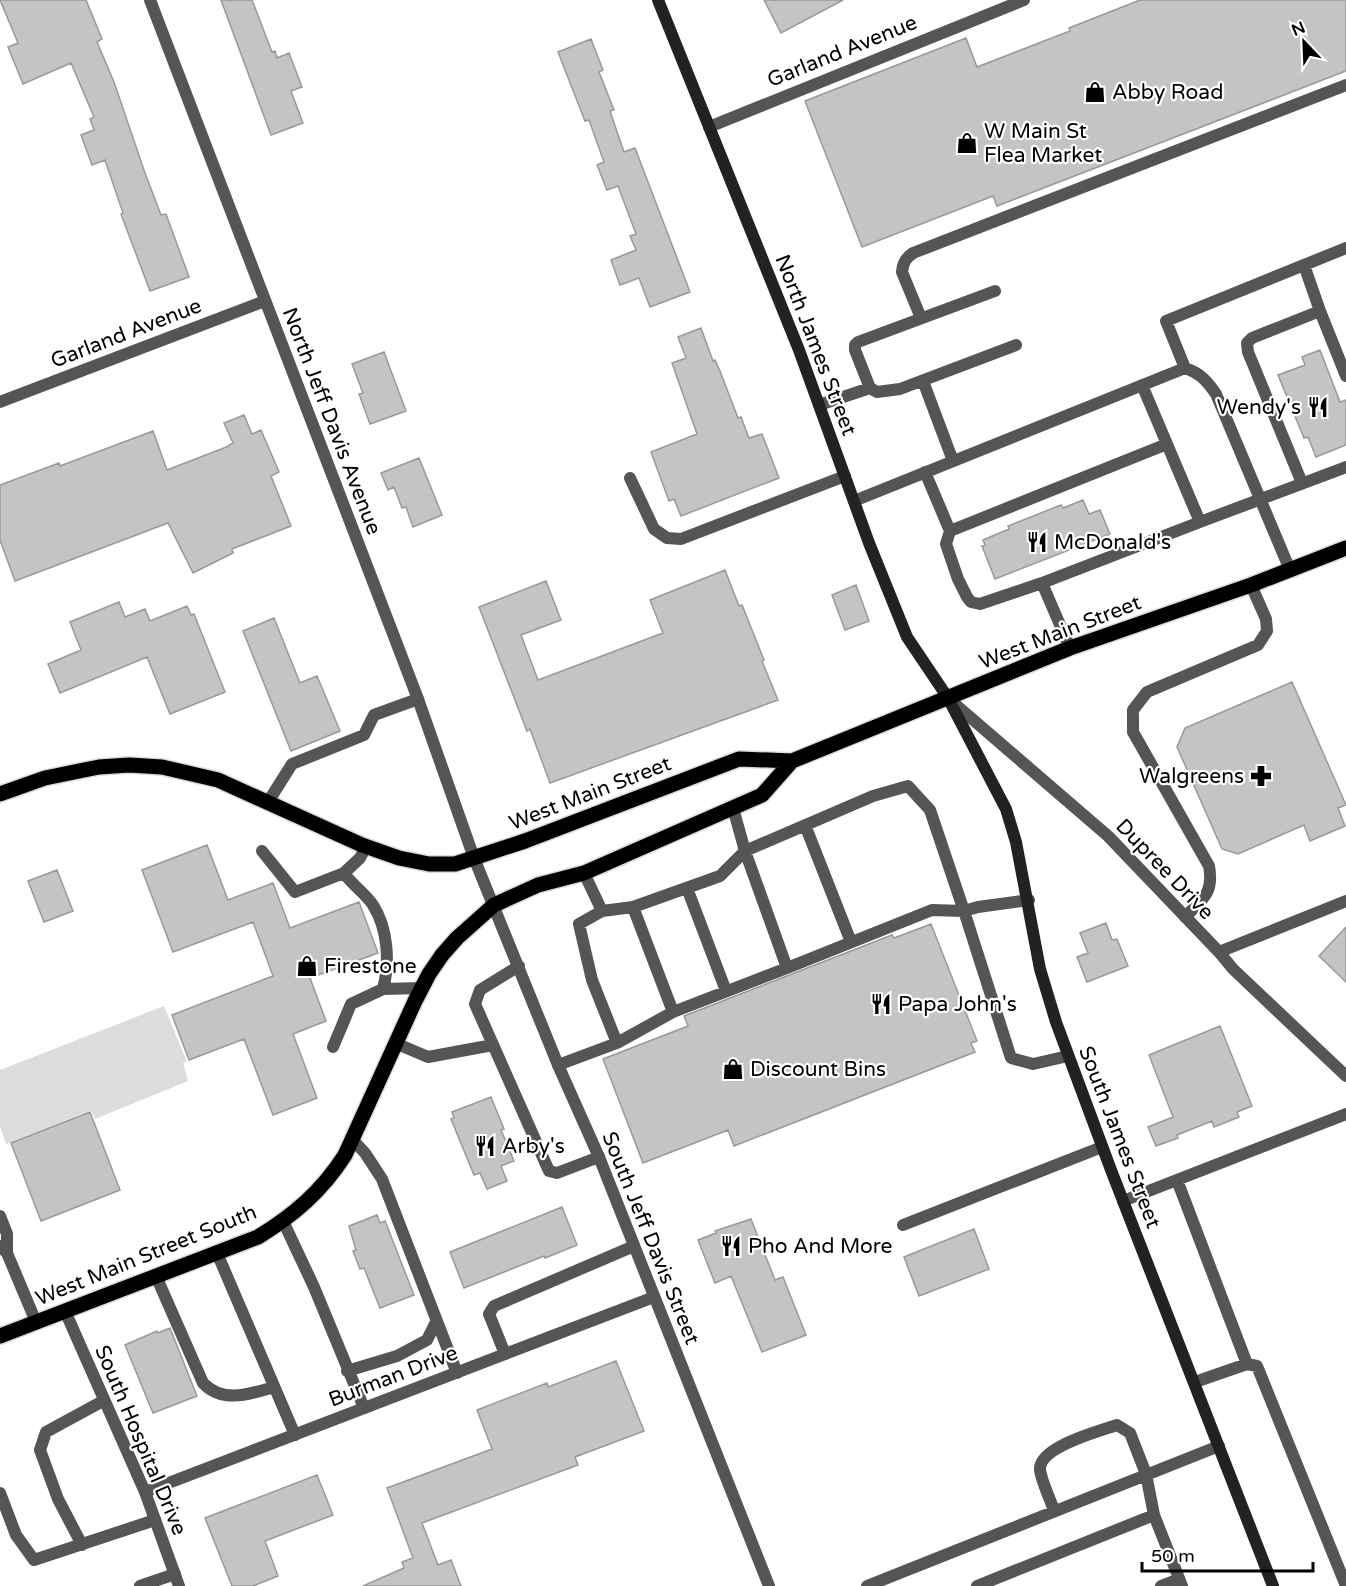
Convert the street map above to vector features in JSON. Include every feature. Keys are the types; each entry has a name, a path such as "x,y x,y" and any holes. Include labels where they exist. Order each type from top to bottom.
{"main road":[{"name":"West Main Street","path":"0,794 69,772 99,767 129,765 162,767 218,780 366,847 399,858 429,864 454,864 525,841 739,759 792,761 1070,648 1251,585 1346,548"},
{"name":"West Main Street","path":"494,905 538,885 584,873 762,795 792,761"},
{"name":"West Main Street South","path":"0,1336 258,1237 283,1221 330,1178 352,1139 421,988 442,955 494,905"}],"street":[{"name":"North Jeff Davis Avenue","path":"150,0 418,699 474,858 494,905"},
{"name":"North James Street","path":"658,0 819,405 907,637 948,698"},
{"name":"Garland Avenue","path":"710,127 1024,0"},
{"path":"921,318 902,272 906,258 913,253 1346,85"},
{"path":"1185,368 1166,321 1346,248"},
{"path":"1304,265 1346,376"},
{"path":"995,291 858,342 855,350 870,388 877,392 886,392 923,381 1016,345"},
{"name":"Garland Avenue","path":"0,402 265,301"},
{"path":"1302,483 1248,352 1247,344 1252,338 1320,311"},
{"path":"854,501 1185,368 1197,372 1216,394 1290,570"},
{"path":"923,381 953,461"},
{"path":"1142,385 1200,522"},
{"path":"819,405 870,388"},
{"path":"950,531 1167,444"},
{"path":"925,472 950,531 946,544 958,579 967,597 975,604 980,604 1042,584 1260,498 1346,467"},
{"path":"630,478 654,529 667,538 681,539 845,476"},
{"path":"1042,584 1070,648"},
{"path":"1185,917 1207,894 1211,879 1209,866 1133,732 1133,710 1147,692 1258,645 1267,631 1266,619 1251,585"},
{"name":"South James Street","path":"948,698 1005,809 1016,842 1029,900 1040,969 1068,1056 1273,1586"},
{"name":"Dupree Drive","path":"948,698 1108,836 1233,969 1346,1076"},
{"path":"268,802 292,764 364,735 374,715 418,699"},
{"path":"617,1043 592,980 579,924 602,911 633,907 720,876 745,851 873,796 908,786 930,810 1011,1058 1033,1064 1068,1056"},
{"path":"733,808 745,851 787,968"},
{"path":"805,825 851,942"},
{"path":"262,851 295,892 344,873 360,858 366,847"},
{"path":"344,873 373,906 380,920 385,936 387,959 387,975 383,989"},
{"path":"584,873 602,911"},
{"path":"687,888 726,991"},
{"path":"558,1065 617,1043 673,1012 932,909 964,911 1029,900"},
{"path":"1219,952 1346,901"},
{"name":"South Jeff Davis Street","path":"494,905 558,1065 599,1157 769,1586"},
{"path":"633,907 673,1012"},
{"path":"519,966 480,990 475,1004 549,1171 557,1173 599,1157"},
{"path":"333,1047 351,1004 383,989 421,988"},
{"path":"396,1043 428,1057 493,1045"},
{"path":"1123,1201 1346,1114"},
{"path":"352,1139 365,1153 382,1179 457,1373"},
{"path":"903,1225 1102,1147"},
{"path":"1177,1180 1247,1364"},
{"path":"0,1216 7,1234 3,1250 36,1322"},
{"path":"283,1221 314,1287 364,1408"},
{"path":"505,1354 489,1314 494,1306 634,1246"},
{"path":"217,1253 295,1435"},
{"path":"156,1276 203,1383 210,1390 224,1395 243,1395 274,1387"},
{"name":"Burman Drive","path":"145,1492 654,1297"},
{"name":"South Hospital Drive","path":"65,1311 145,1492 177,1580"},
{"path":"347,1371 376,1364 427,1340 436,1322"},
{"path":"1195,1382 1247,1364 1257,1366 1346,1586"},
{"path":"82,1545 58,1499 40,1450 46,1432 104,1401"},
{"path":"1054,1511 1040,1470 1042,1459 1053,1449 1117,1425 1130,1433 1146,1474 1154,1515 1180,1582 1161,1586"},
{"path":"867,1586 1220,1446"},
{"path":"0,1494 16,1535 34,1560 155,1520"},
{"path":"977,1586 1154,1515"},
{"path":"140,1586 177,1580"}],"shaded area":[{"path":"164,1006 187,1062 183,1063 188,1081 95,1119 91,1110 6,1144 0,1126 0,1070"}],"building":[{"path":"0,0 86,0 102,39 97,42 114,82 145,173 161,215 166,214 189,277 150,291 121,214 123,213 105,160 92,165 81,135 94,130 90,119 94,117 71,63 23,84 8,47 18,43"},
{"path":"221,0 252,0 272,52 275,51 277,58 289,53 302,87 291,91 303,123 271,135"},
{"path":"764,0 843,0 781,33"},
{"path":"1140,0 1346,0 1346,71 997,206 993,196 862,247 805,101 966,38 977,67 1070,31 1069,28"},
{"path":"591,39 603,70 599,72 614,110 610,111 624,152 635,148 690,292 650,307 639,278 620,285 611,260 636,250 630,236 636,234 618,186 607,190 597,165 604,162 589,120 585,121 558,52"},
{"path":"701,328 738,418 741,417 749,438 762,434 779,478 681,516 674,499 669,501 651,452 697,434 672,363 686,358 678,337"},
{"name":"Wendy's","path":"1320,350 1340,402 1346,400 1346,445 1316,457 1308,437 1304,438 1278,375 1305,365 1302,357"},
{"path":"384,352 406,411 370,424 359,394 363,393 352,364"},
{"path":"244,415 252,434 261,430 279,472 271,476 291,526 232,549 233,553 193,573 168,523 15,581 0,540 0,485 59,463 60,466 153,431 167,470 229,446 233,443 224,423"},
{"path":"419,458 442,515 413,527 406,507 402,508 394,487 388,490 381,473"},
{"name":"McDonald's","path":"1083,500 1089,514 1100,510 1110,534 995,579 982,546 985,545 983,540 1009,529 1008,526 1061,505 1063,508"},
{"path":"725,570 739,606 742,605 778,700 550,783 530,729 527,731 479,607 546,581 561,620 521,635 538,680 663,633 650,600"},
{"path":"856,585 869,621 845,630 832,595"},
{"path":"119,602 125,617 145,609 150,621 187,606 191,615 194,614 225,692 170,714 147,657 60,693 48,664 81,650 70,622"},
{"path":"274,618 300,683 317,676 340,731 291,751 243,631"},
{"name":"Walgreens","path":"1292,682 1346,805 1338,808 1345,826 1310,841 1304,825 1238,854 1222,849 1177,747 1185,728"},
{"path":"207,845 228,900 273,883 290,928 359,902 378,953 310,978 326,1021 293,1034 317,1098 273,1115 244,1039 189,1060 172,1015 273,976 253,922 173,952 142,870"},
{"path":"57,870 73,911 44,922 28,881"},
{"path":"1106,923 1112,940 1117,939 1128,966 1087,982 1077,957 1088,953 1080,933"},
{"path":"931,924 977,1041 971,1043 975,1052 734,1146 728,1130 643,1163 603,1059 688,1026 684,1016 892,935 894,938"},
{"path":"1346,927 1346,982 1319,956"},
{"path":"1220,1026 1252,1106 1237,1112 1239,1117 1214,1127 1212,1121 1156,1146 1148,1127 1173,1117 1149,1055"},
{"name":"Arby's","path":"491,1097 514,1161 501,1166 507,1181 487,1189 480,1173 474,1175 451,1119 454,1118 452,1112"},
{"path":"90,1112 120,1190 41,1221 11,1143"},
{"path":"562,1207 577,1245 464,1288 450,1252"},
{"path":"377,1215 380,1223 385,1221 414,1295 380,1308 364,1268 360,1269 353,1251 356,1250 349,1226"},
{"path":"751,1219 775,1280 783,1277 806,1335 762,1352 731,1276 715,1283 698,1240 716,1233 715,1231"},
{"path":"974,1229 989,1269 919,1296 904,1257"},
{"path":"170,1328 197,1396 153,1413 125,1345"},
{"path":"616,1361 644,1431 575,1457 578,1465 422,1523 438,1565 451,1560 461,1586 363,1586 404,1568 402,1562 413,1558 387,1488 492,1449 477,1410 547,1383 548,1387"},
{"path":"317,1475 333,1515 265,1541 278,1576 253,1586 232,1586 205,1518"}],"place":[{"name":"Abby Road","path":"1095,92"},
{"name":"W Main St Flea Market","path":"967,143"},
{"name":"Wendy's","path":"1318,407"},
{"name":"McDonald's","path":"1037,542"},
{"name":"Walgreens","path":"1261,776"},
{"name":"Firestone","path":"307,966"},
{"name":"Papa John's","path":"881,1004"},
{"name":"Discount Bins","path":"733,1069"},
{"name":"Arby's","path":"485,1146"},
{"name":"Pho And More","path":"731,1246"}]}
